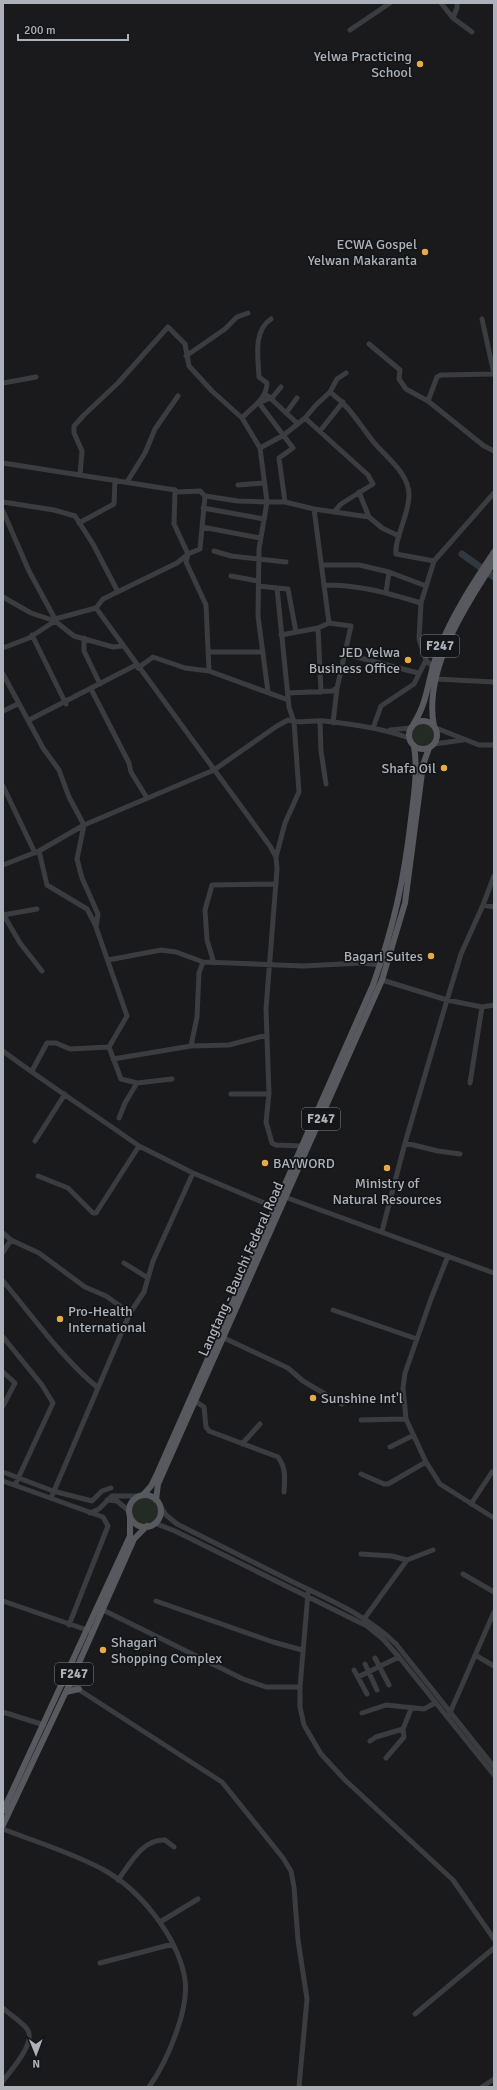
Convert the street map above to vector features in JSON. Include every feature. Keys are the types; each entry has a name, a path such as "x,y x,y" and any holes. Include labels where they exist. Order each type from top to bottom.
{"main road":[{"name":"F247","path":"414,746 409,738 412,726 424,706 433,667 450,622 490,564 494,552"},
{"name":"F247","path":"432,746 438,735 431,707 436,679 442,658 456,625 482,574"},
{"path":"412,726 420,721 426,721 435,727"},
{"path":"414,746 420,749 432,746"},
{"name":"Langtang - Bauchi Federal Road","path":"142,1496 152,1486 301,1146 324,1098 380,965 397,910 406,866 416,768 414,746"},
{"name":"Langtang - Bauchi Federal Road","path":"158,1503 158,1484 287,1198 382,980 404,903 411,864 423,764 432,746"},
{"name":"F247","path":"3,1825 66,1692 67,1682 86,1630 130,1536 129,1514 132,1502 142,1496"},
{"path":"142,1496 158,1503"},
{"name":"F247","path":"154,1524 160,1516 158,1503"},
{"path":"129,1514 135,1523 147,1526 154,1524"},
{"name":"F247","path":"3,1811 44,1725 93,1633 134,1539 147,1526"},
{"path":"66,1692 79,1689"}],"street":[{"path":"350,30 390,3"},
{"path":"441,3 453,18 472,32"},
{"path":"453,18 457,8 457,3"},
{"path":"186,356 225,329 237,317 248,313"},
{"path":"242,418 259,403 265,393 267,383 259,377 257,342 266,322 271,319"},
{"path":"428,401 437,377 441,375 494,374 482,319"},
{"path":"80,475 82,451 74,433 74,426 118,383 168,327 185,344 189,366 242,418 260,448 266,502 258,559 258,616 268,692"},
{"path":"369,344 400,370 399,379 406,389 428,401 484,446 494,451"},
{"path":"260,448 284,435 305,418 316,404 330,392 337,379 346,373"},
{"path":"3,383 36,377"},
{"path":"259,403 271,398 281,386"},
{"path":"330,392 343,402 358,420 372,441 390,460 408,486 408,514 399,536 396,554 434,561"},
{"path":"265,393 298,424"},
{"path":"127,482 145,453 155,429 178,396"},
{"path":"286,413 297,398"},
{"path":"320,432 343,402"},
{"path":"259,403 293,448 279,458 285,502"},
{"path":"305,418 368,475 373,484 341,504 334,512"},
{"path":"3,463 115,480 175,490 177,492 200,491 205,496 238,501 285,502 314,509 369,517"},
{"path":"79,523 114,504 115,480"},
{"path":"238,485 264,483"},
{"path":"175,490 174,524 188,554 186,562 206,605 210,652 209,671"},
{"path":"359,492 369,517 382,528 399,536"},
{"path":"433,667 426,660 419,639 421,603 434,561 447,544 494,493"},
{"path":"3,648 32,635 55,620 96,608 103,599 177,563 188,554 200,549 205,496"},
{"path":"3,502 54,510 75,516 94,544 118,592"},
{"path":"204,508 264,519"},
{"path":"314,509 329,623"},
{"path":"3,511 29,571 55,620 74,636 113,647 122,646"},
{"path":"202,527 260,538"},
{"path":"214,551 231,556 286,562"},
{"path":"322,565 359,565 390,572 426,586"},
{"path":"386,592 390,572"},
{"path":"231,576 258,584 288,589 296,632"},
{"path":"325,585 350,585 386,592 421,603"},
{"path":"277,588 288,700 294,722 299,792 285,823 276,857 276,884 266,1009 269,1094 266,1122 272,1143 276,1145 301,1146"},
{"path":"3,597 31,613 55,620"},
{"path":"96,608 137,667 270,846 276,857"},
{"path":"281,635 318,628 329,623 351,626 337,688 333,723"},
{"path":"318,628 320,692"},
{"path":"32,635 66,704"},
{"path":"84,638 84,651 100,684"},
{"path":"210,652 263,652"},
{"path":"345,654 418,673"},
{"path":"29,720 66,704 100,684 137,667 153,657 185,668 209,671 288,700"},
{"path":"373,728 381,706 414,684 418,673 426,660"},
{"path":"3,674 18,704 29,720 42,748 59,770 69,796 84,825 77,859 82,878 98,914 96,927"},
{"path":"436,679 494,682"},
{"path":"288,693 332,691 337,688"},
{"path":"91,689 129,763 132,772 147,798"},
{"path":"3,711 18,704"},
{"path":"3,865 37,852 84,825 214,770 288,720 294,722 320,721 373,728 389,731 409,738"},
{"path":"320,721 321,751 326,784"},
{"path":"389,731 412,726"},
{"path":"435,727 479,745 494,745"},
{"path":"432,746 464,740"},
{"path":"3,786 37,852 47,885 87,909 96,927 127,1016 109,1047 121,1079 137,1083 172,1079"},
{"path":"382,1231 405,1143 461,954 483,906 494,876"},
{"path":"214,963 207,940 205,910 212,885 276,884"},
{"path":"483,906 494,907"},
{"path":"37,910 3,914 20,943 42,971"},
{"path":"108,960 161,950 176,952 203,962 214,963 361,963 380,965"},
{"path":"191,1046 197,1017 199,973 203,962"},
{"path":"382,980 447,1000 482,1007 494,1005"},
{"path":"470,1083 482,1007"},
{"path":"113,1059 191,1046 229,1045 268,1035"},
{"path":"32,1069 47,1043 56,1043 70,1049 109,1047"},
{"path":"3,1051 41,1080 65,1094 139,1146 193,1173 274,1207"},
{"path":"119,1118 125,1103 137,1083"},
{"path":"35,1141 65,1094"},
{"path":"231,1094 269,1094"},
{"path":"405,1143 438,1152 460,1154"},
{"path":"38,1176 68,1188 93,1213 96,1213 139,1146"},
{"path":"51,1498 130,1313 144,1292 153,1262 193,1173"},
{"path":"280,1195 494,1273"},
{"path":"3,1233 11,1240 39,1253 85,1287 106,1296 130,1313"},
{"path":"3,1252 11,1240"},
{"path":"448,1256 417,1339 404,1380 406,1419 412,1436 440,1484 494,1518"},
{"path":"124,1263 148,1278"},
{"path":"3,1281 67,1358 98,1388"},
{"path":"333,1310 417,1339"},
{"path":"3,1337 42,1385 53,1402 15,1485"},
{"path":"224,1338 288,1368 303,1381 342,1404"},
{"path":"3,1372 15,1383 3,1406"},
{"path":"195,1401 204,1408 206,1427 209,1431 278,1457 283,1464 286,1476 284,1492"},
{"path":"361,1420 406,1419"},
{"path":"242,1444 260,1424"},
{"path":"390,1447 412,1436"},
{"path":"361,1474 384,1484 388,1484 426,1462"},
{"path":"3,1472 53,1491 92,1501 102,1491 111,1488"},
{"path":"471,1504 492,1472"},
{"path":"3,1481 103,1517 108,1526 69,1625"},
{"path":"90,1513 99,1510 106,1500 112,1496 142,1496"},
{"path":"106,1500 117,1501 129,1514"},
{"path":"158,1503 166,1515 177,1524 367,1626 383,1639 435,1703 448,1715 494,1767"},
{"path":"154,1524 175,1531 364,1619 384,1632 396,1644 494,1775"},
{"path":"364,1619 407,1560 433,1550"},
{"path":"361,1554 392,1556 407,1560"},
{"path":"463,1574 494,1592"},
{"path":"308,1593 300,1687 300,1707 304,1725 321,1754 346,1780 453,1880 494,1938"},
{"path":"156,1601 266,1640 302,1650"},
{"path":"3,1602 93,1633"},
{"path":"103,1610 243,1679 266,1687 300,1687"},
{"path":"448,1715 494,1612"},
{"path":"475,1655 494,1666"},
{"path":"358,1677 399,1657"},
{"path":"375,1658 389,1685"},
{"path":"365,1664 377,1690"},
{"path":"354,1670 366,1694"},
{"path":"67,1682 222,1782 287,1865 291,1872 294,1887 298,1940 307,1999 299,2087"},
{"path":"362,1713 386,1705 411,1709 427,1708 435,1703"},
{"path":"386,1758 404,1736 403,1729 411,1709"},
{"path":"3,1712 44,1725"},
{"path":"370,1741 376,1737 403,1729"},
{"path":"3,1829 105,1870 143,1902 160,1922 173,1944 185,1974 184,2002 176,2035 149,2087"},
{"path":"118,1880 135,1856 153,1841 165,1840 174,1847"},
{"path":"160,1922 198,1899"},
{"path":"100,1963 173,1944"},
{"path":"414,2014 494,1948"},
{"path":"3,2008 27,2030 29,2035 25,2050 3,2081"},
{"path":"482,2087 494,2079"}],"shaded area":[{"path":"423,722 432,726 436,735 432,744 423,748 414,744 410,735 414,726"},
{"path":"145,1497 155,1501 159,1511 155,1521 145,1525 135,1521 131,1511 135,1501"}],"waterway":[{"path":"462,554 494,577"}],"place":[{"name":"Yelwa Practicing School","path":"420,64"},
{"name":"ECWA Gospel Yelwan Makaranta","path":"425,252"},
{"name":"JED Yelwa Business Office","path":"408,660"},
{"name":"Shafa Oil","path":"444,768"},
{"name":"Bagari Suites","path":"431,956"},
{"name":"BAYWORD","path":"265,1163"},
{"name":"Ministry of Natural Resources","path":"387,1168"},
{"name":"Pro-Health International","path":"60,1319"},
{"name":"Sunshine Int'l","path":"313,1398"},
{"name":"Shagari Shopping Complex","path":"103,1650"}]}
